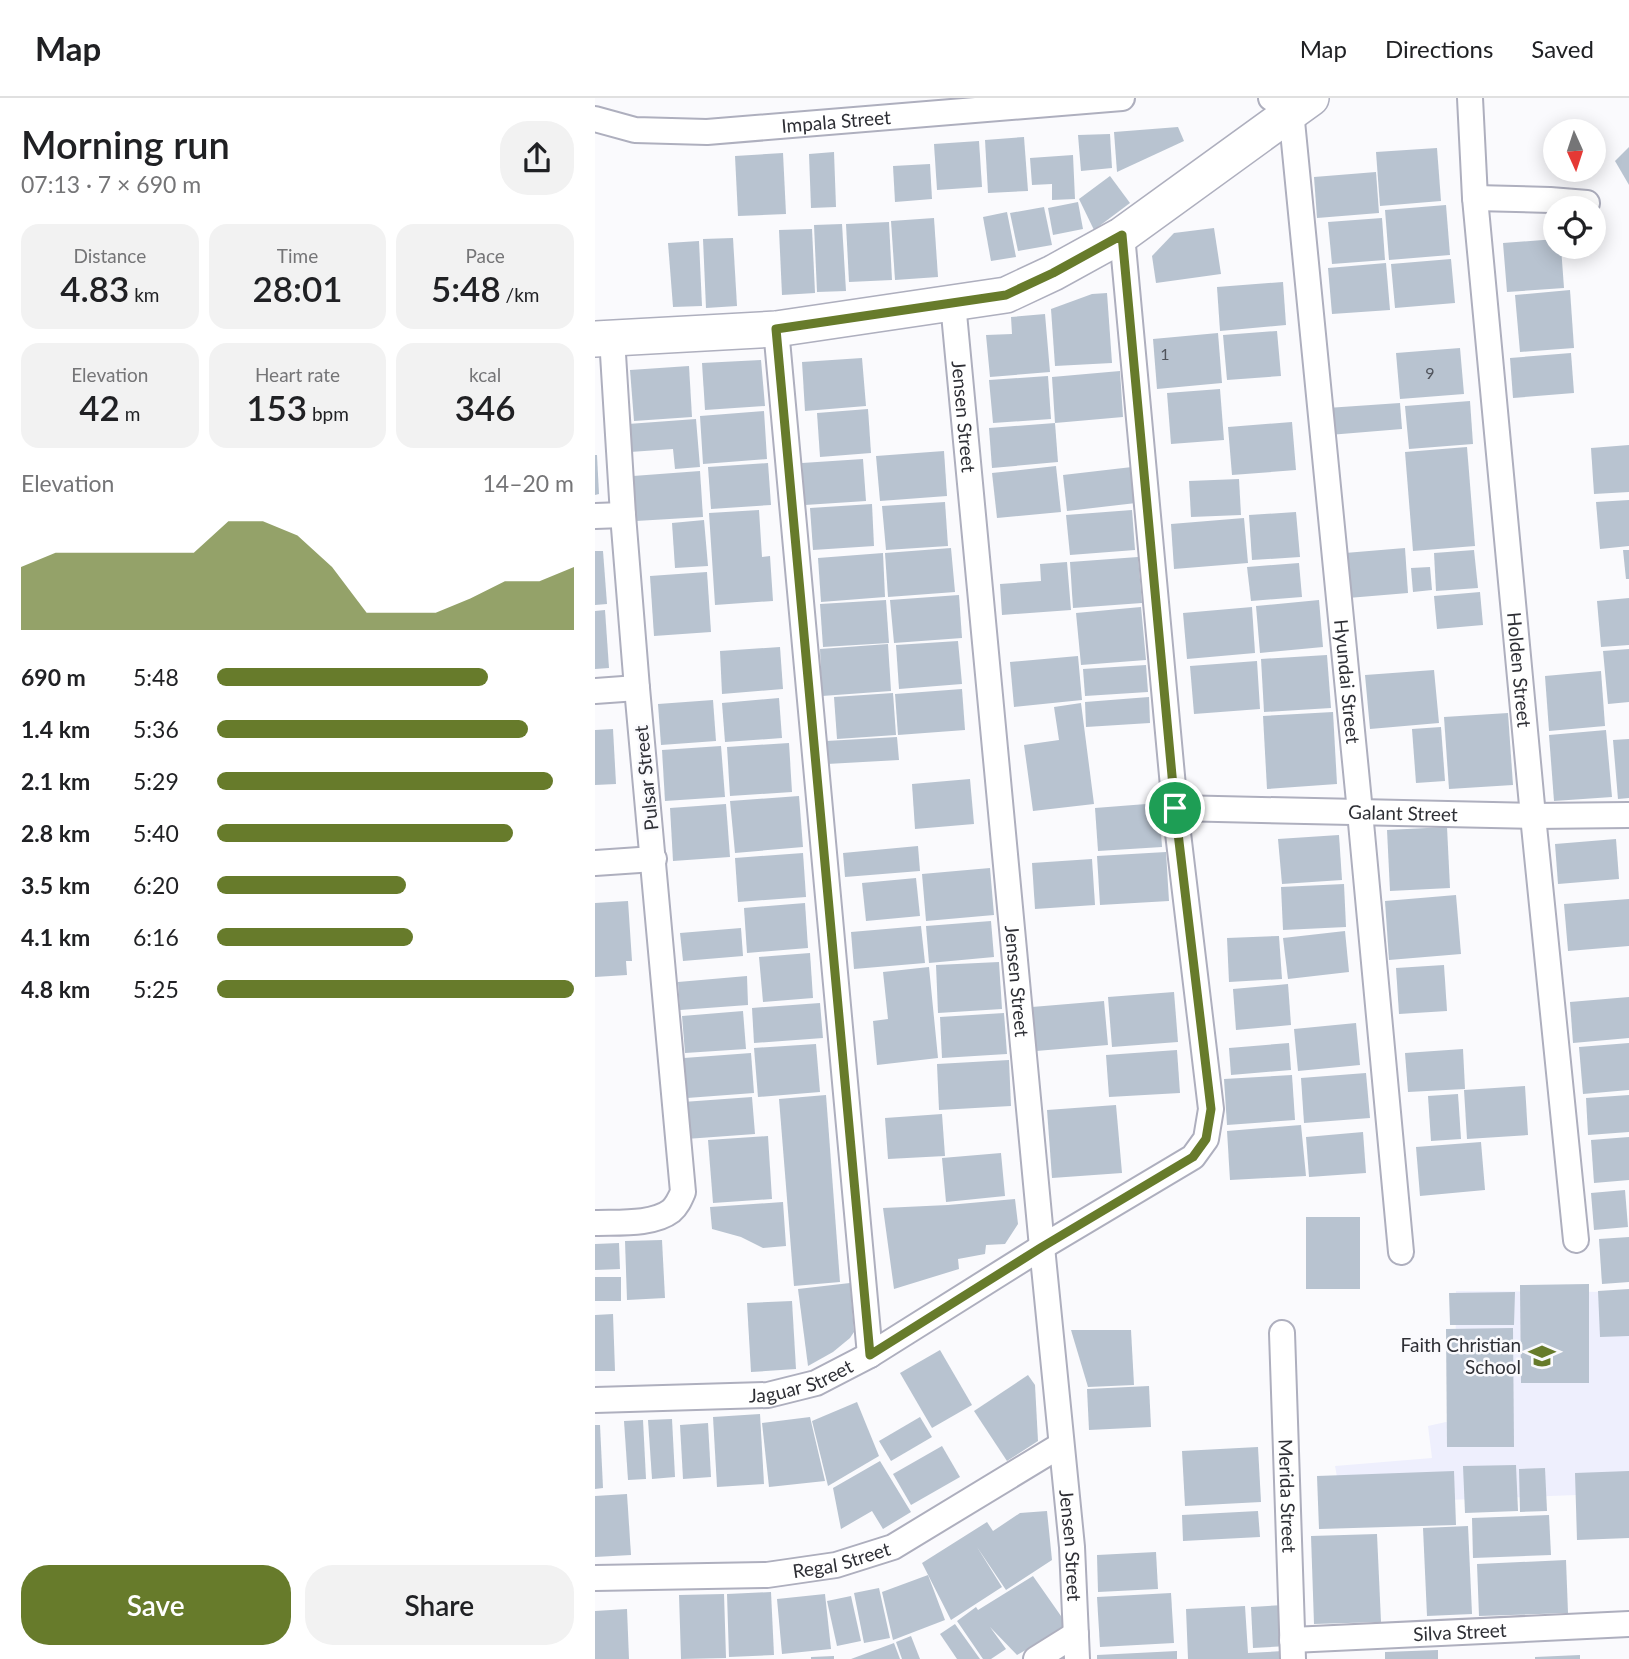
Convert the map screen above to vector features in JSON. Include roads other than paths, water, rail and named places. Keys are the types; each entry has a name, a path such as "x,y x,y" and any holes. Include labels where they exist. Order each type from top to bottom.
{"street":[{"name":"Impala Street","path":"595,119 635,130 707,132 1122,98"},
{"name":"Holden Street","path":"1469,98 1475,198 1576,1240"},
{"path":"604,339 776,329 1006,295 1122,235 1291,102"},
{"name":"Hyundai Street","path":"1291,102 1401,1252"},
{"path":"1475,198 1543,200"},
{"name":"Jaguar Street","path":"595,1400 768,1395 816,1383 870,1355 1042,1247 1193,1157 1206,1139 1211,1109 1175,808 1122,235"},
{"name":"Jensen Street","path":"953,303 1072,1547 1077,1659"},
{"path":"776,329 870,1355"},
{"name":"Pulsar Street","path":"595,1223 645,1221 670,1212 683,1192 623,514 604,339"},
{"path":"595,516 623,514"},
{"path":"595,691 637,688"},
{"name":"Galant Street","path":"1175,808 1533,816 1629,815"},
{"path":"595,863 653,859"},
{"name":"Merida Street","path":"1282,1333 1292,1650"},
{"name":"Regal Street","path":"595,1578 767,1575 836,1565 894,1546 1061,1445"},
{"name":"Silva Street","path":"1292,1650 1629,1624"},
{"path":"1036,1659 1076,1634"}],"place":[{"name":"Faith Christian School","path":"1542,1356"}]}
